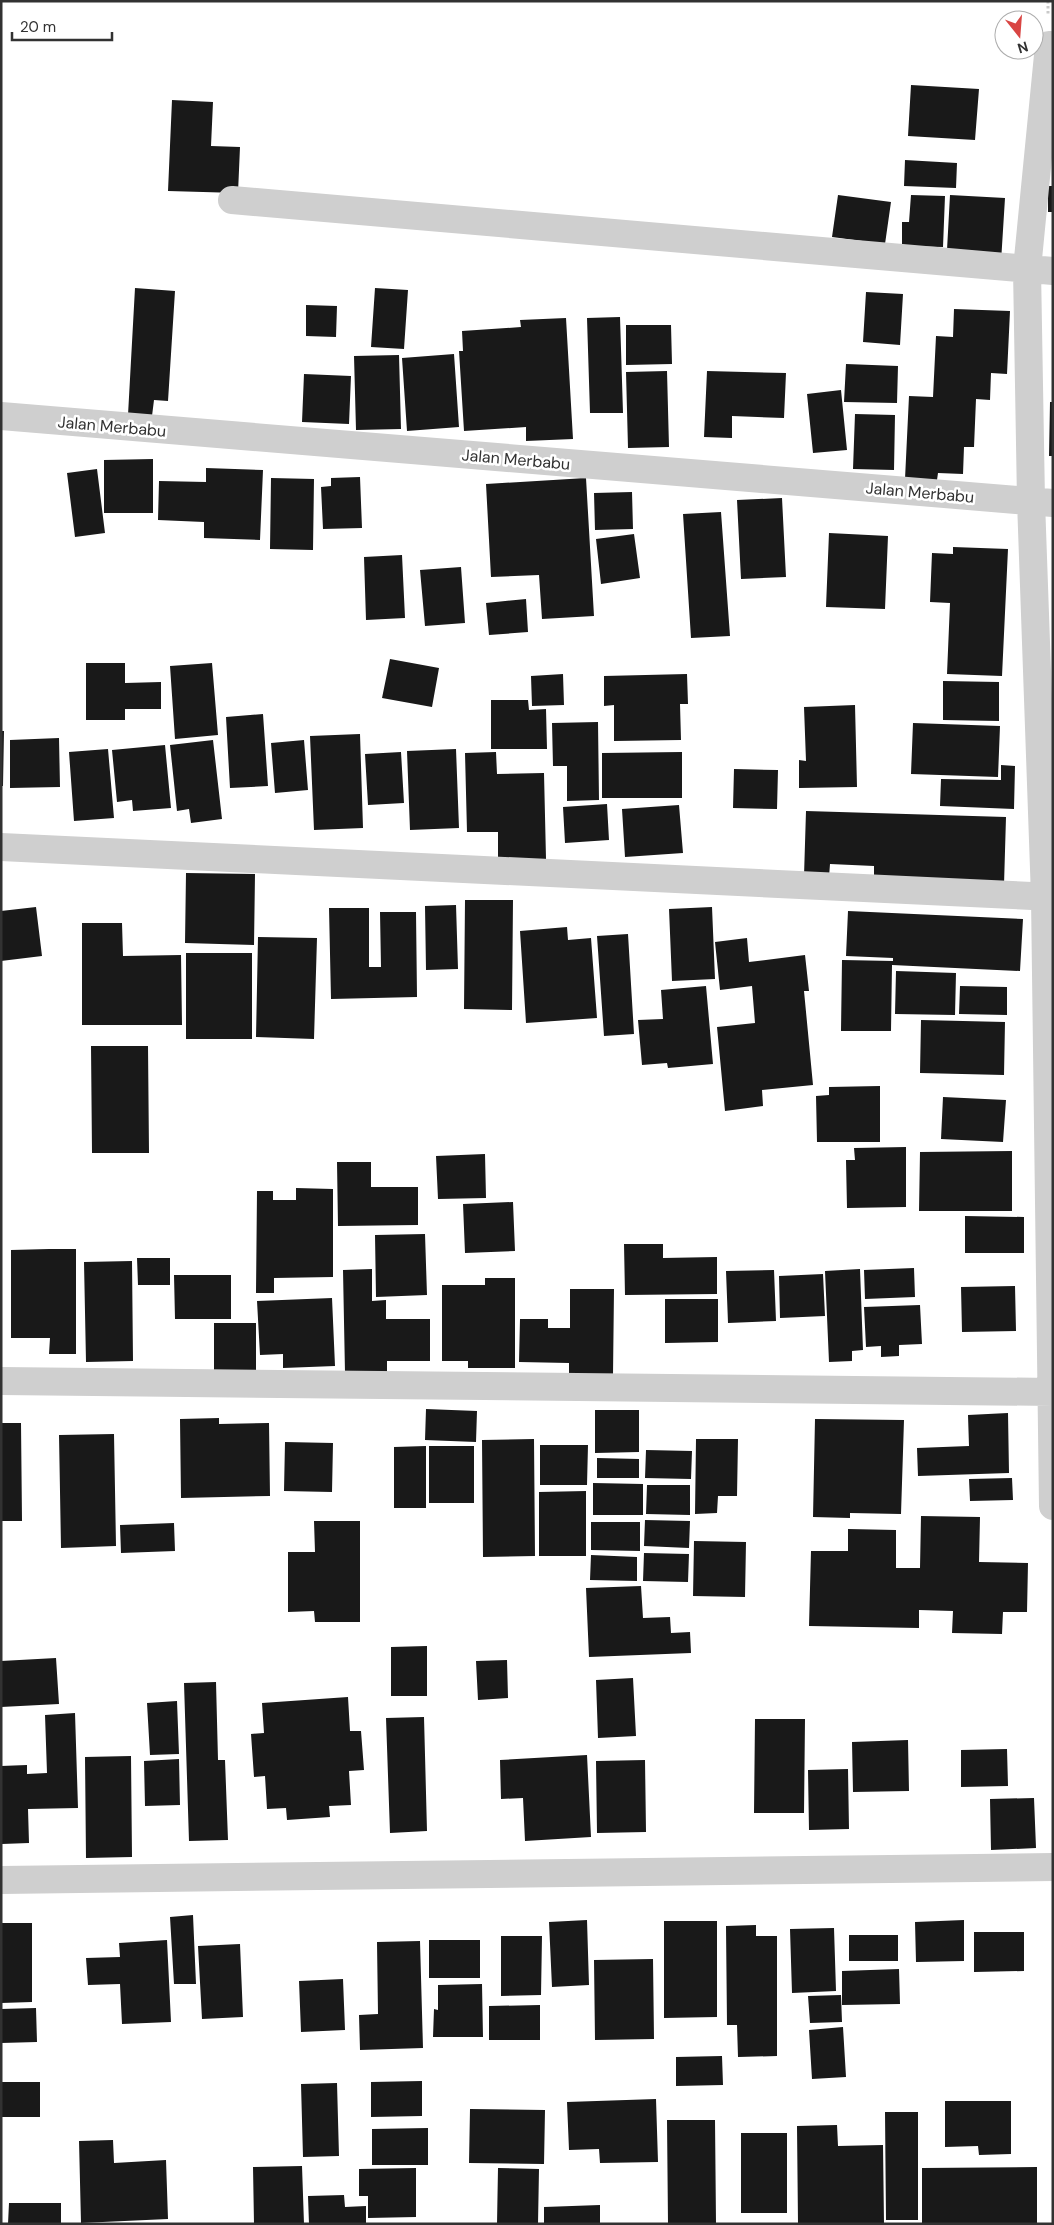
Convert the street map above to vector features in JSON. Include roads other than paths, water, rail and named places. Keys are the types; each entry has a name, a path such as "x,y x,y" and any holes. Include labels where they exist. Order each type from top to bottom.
{"street":[{"path":"1049,45 1040,270 1049,897 1053,1506"},
{"path":"232,200 1040,270"},
{"name":"Jalan Merbabu","path":"1,416 1042,502"},
{"path":"1,847 1049,897"},
{"path":"1,1381 1051,1392"},
{"path":"1,1880 1053,1867"}]}
